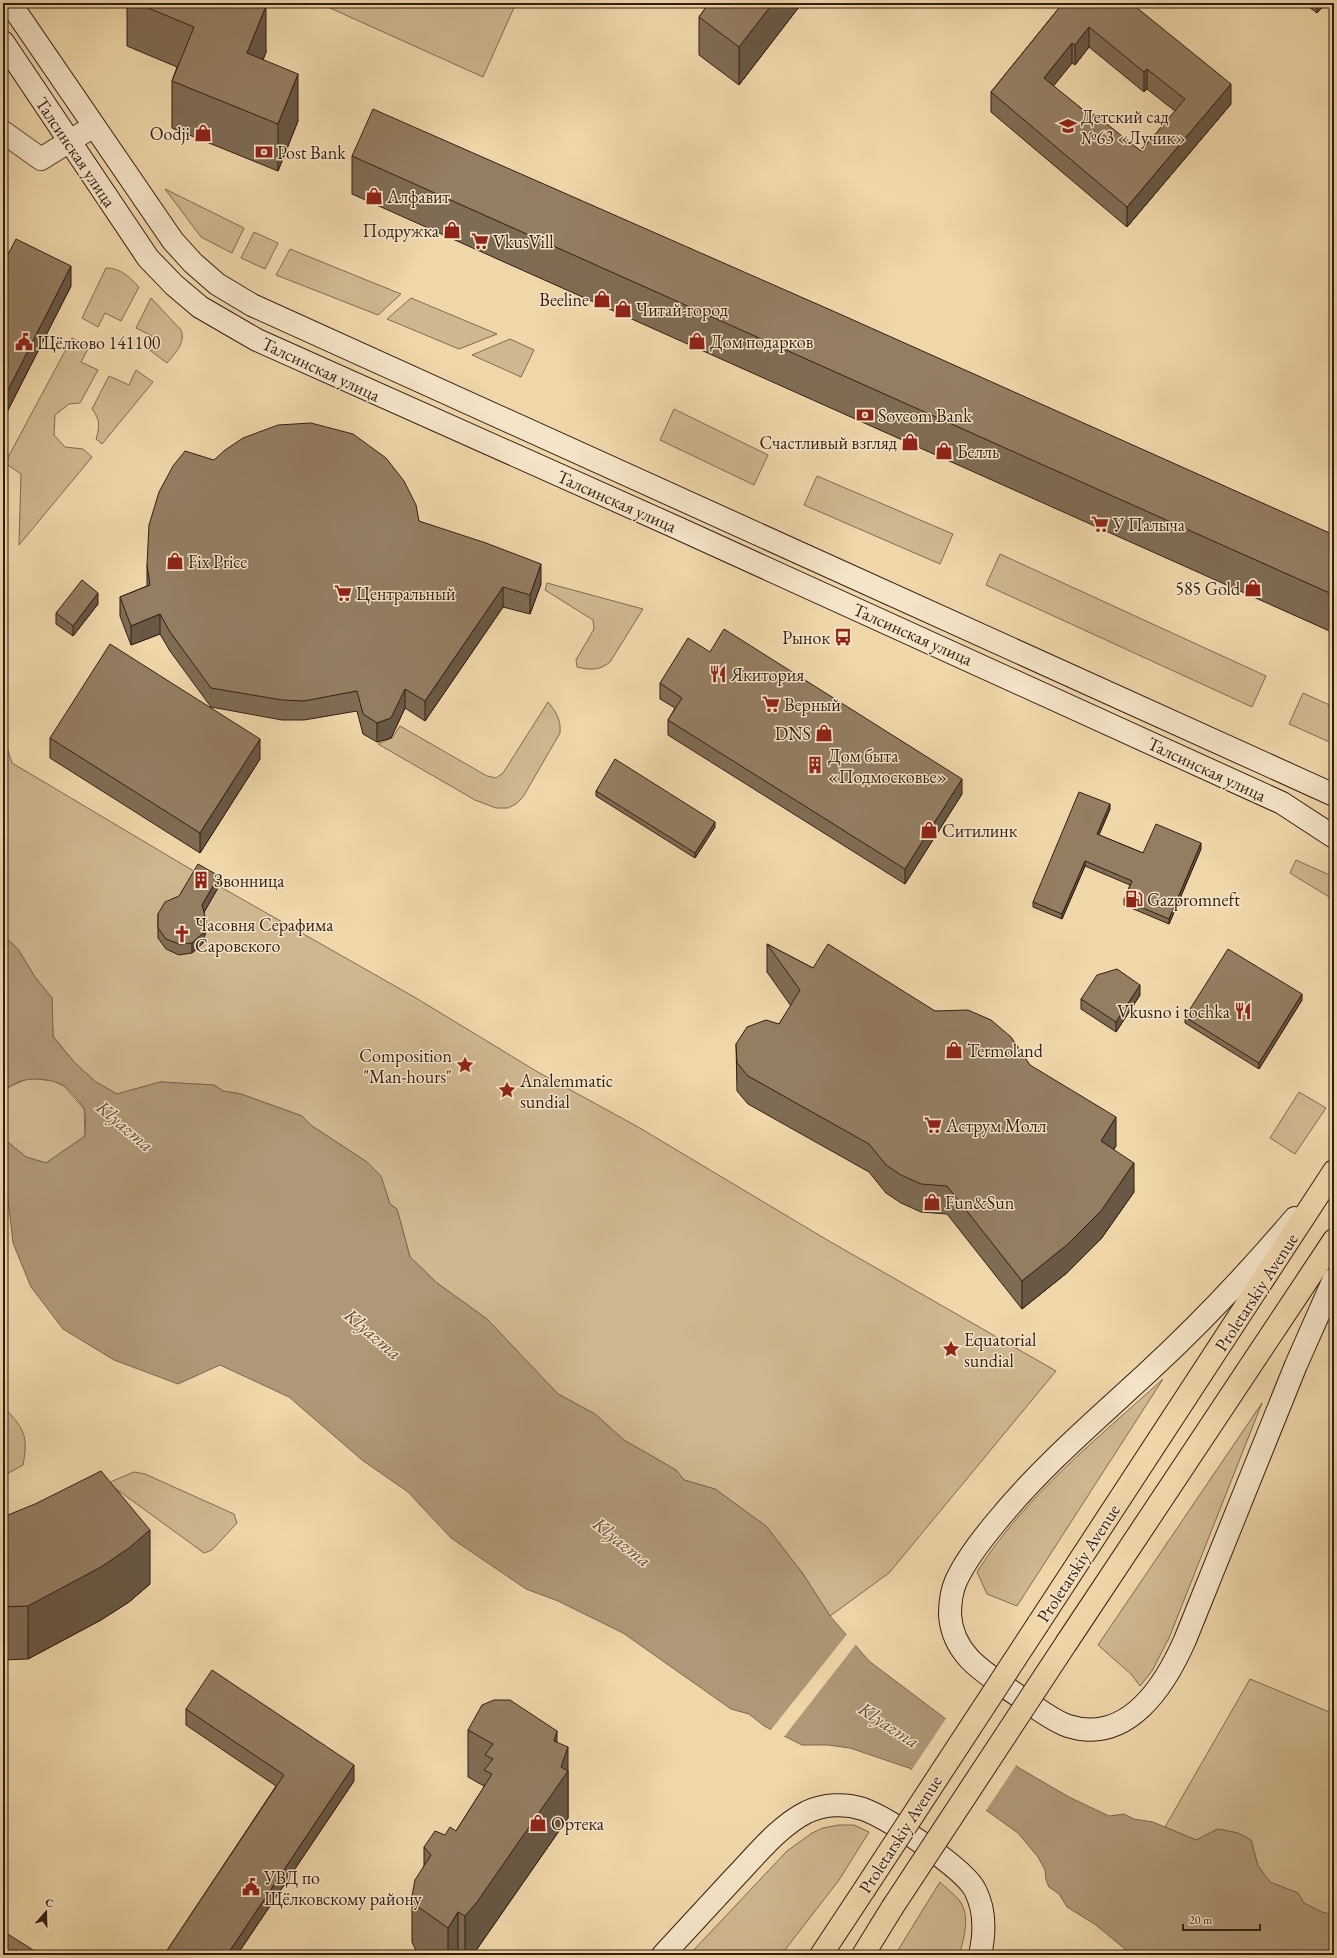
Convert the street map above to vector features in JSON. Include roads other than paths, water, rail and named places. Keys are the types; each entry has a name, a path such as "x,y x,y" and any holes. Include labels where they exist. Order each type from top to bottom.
{"main road":[{"name":"Талсинская улица","path":"10,3 173,241 193,263 217,284 252,305 1334,795"},
{"name":"Талсинская улица","path":"3,42 148,258 163,274 200,307 257,340 699,538 1282,803 1334,837"},
{"path":"3,132 41,159 94,126"},
{"path":"1334,1171 1220,1302 1159,1362 1080,1433 1034,1479 1012,1502 971,1554 955,1583 950,1608 954,1638 971,1661 1055,1720 1085,1730 1115,1725 1130,1716 1156,1693 1167,1678 1185,1640 1296,1365 1334,1279"},
{"name":"Proletarskiy Avenue","path":"823,1952 1334,1171"},
{"name":"Proletarskiy Avenue","path":"863,1955 892,1908 1067,1642 1334,1240"},
{"path":"663,1955 772,1839 792,1822 808,1812 831,1805 863,1809 881,1817 951,1864 965,1876 975,1890 983,1911 985,1936 980,1955"}],"water":[{"name":"Klyazma","path":"3,935 18,949 35,977 52,998 53,1037 75,1063 96,1082 117,1094 160,1082 214,1085 223,1091 241,1094 302,1116 312,1126 367,1162 381,1176 390,1204 397,1209 410,1257 437,1283 487,1319 558,1394 595,1414 624,1440 676,1470 684,1480 715,1489 766,1526 803,1574 830,1616 869,1661 946,1719 1021,1769 1069,1797 1109,1816 1124,1814 1134,1819 1153,1822 1196,1840 1218,1829 1238,1833 1251,1840 1258,1866 1270,1882 1298,1893 1304,1903 1322,1912 1334,1915 1334,1955 1132,1955 1096,1925 1067,1907 1059,1894 1049,1887 1046,1880 1045,1870 1038,1857 1018,1833 983,1808 909,1768 850,1748 828,1745 802,1745 764,1726 749,1714 731,1709 623,1633 558,1601 526,1589 451,1538 408,1492 362,1460 289,1397 220,1365 178,1384 114,1360 63,1329 31,1287 13,1243 8,1200 3,1190 3,1138 26,1157 46,1163 85,1136 85,1114 84,1108 71,1092 63,1085 56,1082 31,1079 15,1083 8,1087 3,1093"}],"place":[{"name":"Детский сад №63 «Лучик»","path":"1068,126"},
{"name":"Oodji","path":"203,133"},
{"name":"Post Bank","path":"264,152"},
{"name":"Алфавит","path":"374,196"},
{"name":"Подружка","path":"452,230"},
{"name":"VkusVill","path":"480,241"},
{"name":"Beeline","path":"602,299"},
{"name":"Читай-город","path":"623,309"},
{"name":"Дом подарков","path":"697,341"},
{"name":"Щёлково 141100","path":"24,342"},
{"name":"Sovcom Bank","path":"865,415"},
{"name":"Счастливый взгляд","path":"910,442"},
{"name":"Белль","path":"944,451"},
{"name":"У Палыча","path":"1100,524"},
{"name":"Fix Price","path":"175,561"},
{"name":"585 Gold","path":"1253,588"},
{"name":"Центральный","path":"343,593"},
{"name":"Рынок","path":"843,637"},
{"name":"Якитория","path":"718,674"},
{"name":"Верный","path":"771,704"},
{"name":"DNS","path":"824,733"},
{"name":"Дом быта «Подмосковье»","path":"815,765"},
{"name":"Ситилинк","path":"929,830"},
{"name":"Звонница","path":"201,880"},
{"name":"Gazpromneft","path":"1134,899"},
{"name":"Часовня Серафима Саровского","path":"182,934"},
{"name":"Vkusno i tochka","path":"1243,1011"},
{"name":"Termoland","path":"954,1050"},
{"name":"Composition \"Man-hours\"","path":"465,1065"},
{"name":"Analemmatic sundial","path":"507,1090"},
{"name":"Аструм Молл","path":"933,1125"},
{"name":"Fun&Sun","path":"932,1202"},
{"name":"Equatorial sundial","path":"951,1349"},
{"name":"Ортека","path":"538,1823"},
{"name":"УВД по Щёлковскому району","path":"251,1887"}]}
